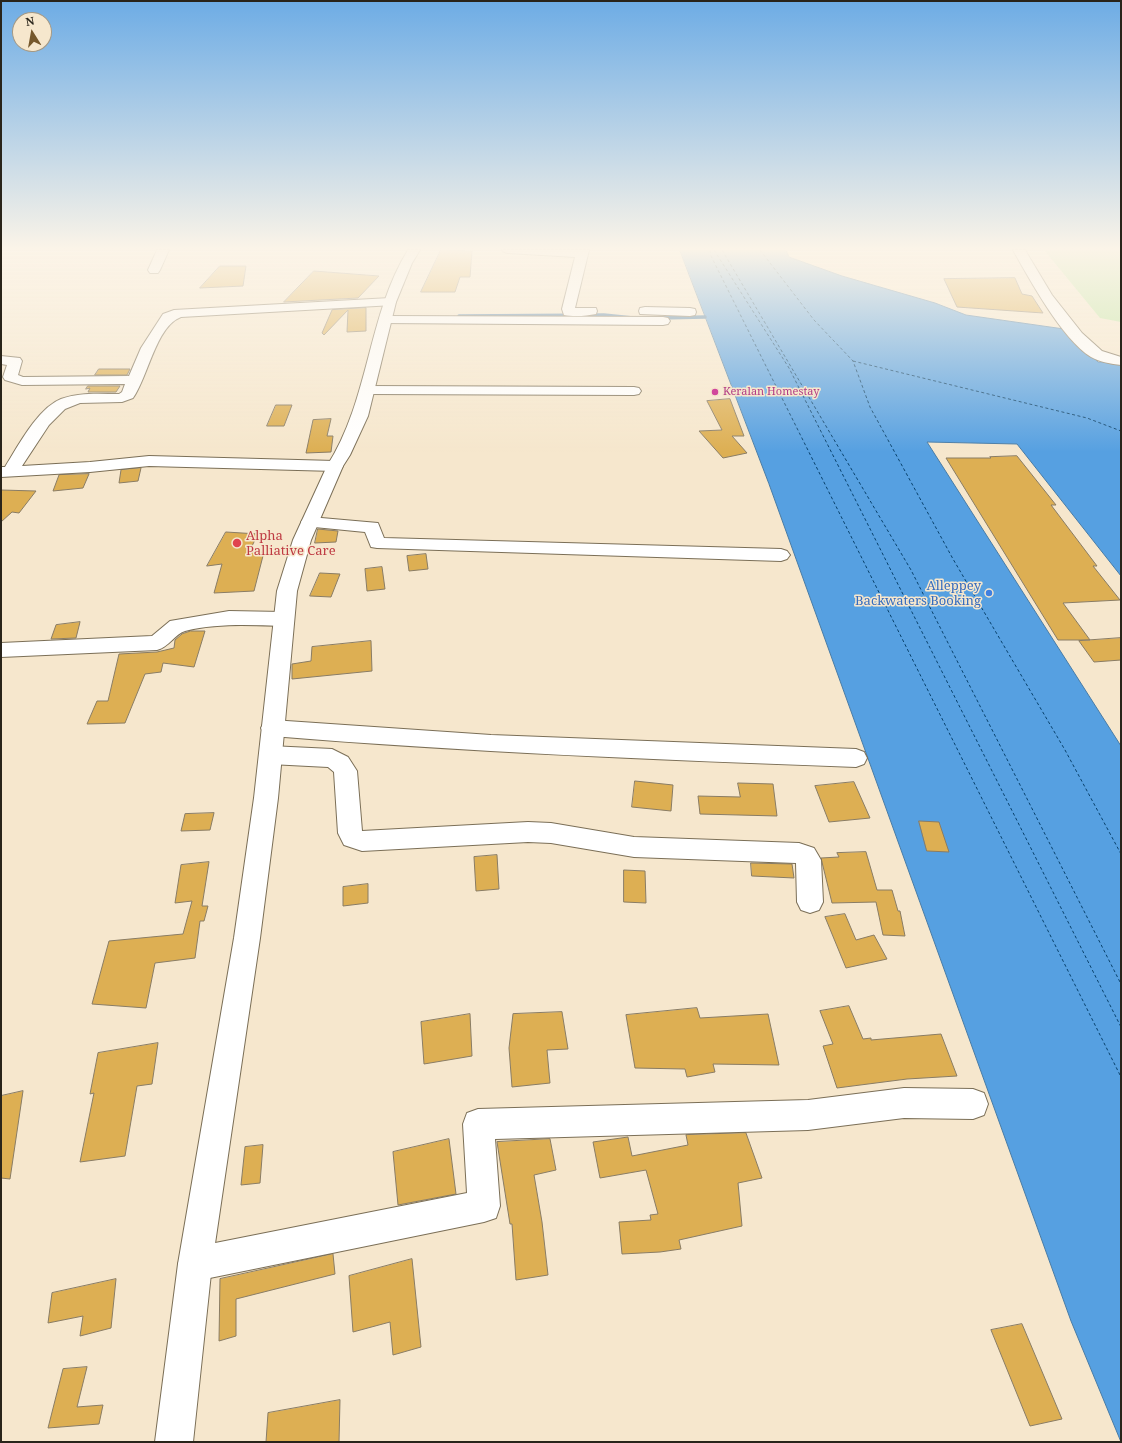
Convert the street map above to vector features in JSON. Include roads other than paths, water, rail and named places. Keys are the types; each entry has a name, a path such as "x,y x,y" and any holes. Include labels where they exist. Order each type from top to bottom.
{"street":[{"path":"6,471 46,418 62,403 75,400 122,398 128,395 148,348 168,317"},
{"path":"174,1442 195,1264 247,938 266,798 287,591 302,540 335,466 342,455 360,416 386,317"},
{"path":"562,317 663,321"},
{"path":"1060,317 1089,349 1099,356 1110,360 1121,361"},
{"path":"1,360 15,362 10,377 22,381 134,380"},
{"path":"367,390 634,391"},
{"path":"6,471 90,467 149,460 335,466"},
{"path":"310,522 372,527 376,543 781,555"},
{"path":"1,650 157,643 177,626 229,618 283,619"},
{"path":"272,728 355,736 584,748 856,758"},
{"path":"270,755 332,758 340,763 345,771 350,833 353,838 362,841 528,832 551,833 634,846 799,853 805,855 808,860 810,902"},
{"path":"195,1264 484,1206 478,1124 808,1115 904,1103 974,1104"}],"water":[{"path":"706,317 982,317 1064,329 1098,362 1121,362 1121,576 1017,444 927,442 1121,746 1121,1442 1071,1321 769,484"}],"waterway":[{"path":"627,317 633,318"},
{"path":"659,318 689,317"}],"place":[{"name":"Keralan Homestay","path":"715,392"},
{"name":"Alpha Palliative Care","path":"237,543"},
{"name":"Alleppey Backwaters Booking","path":"989,593"}]}
